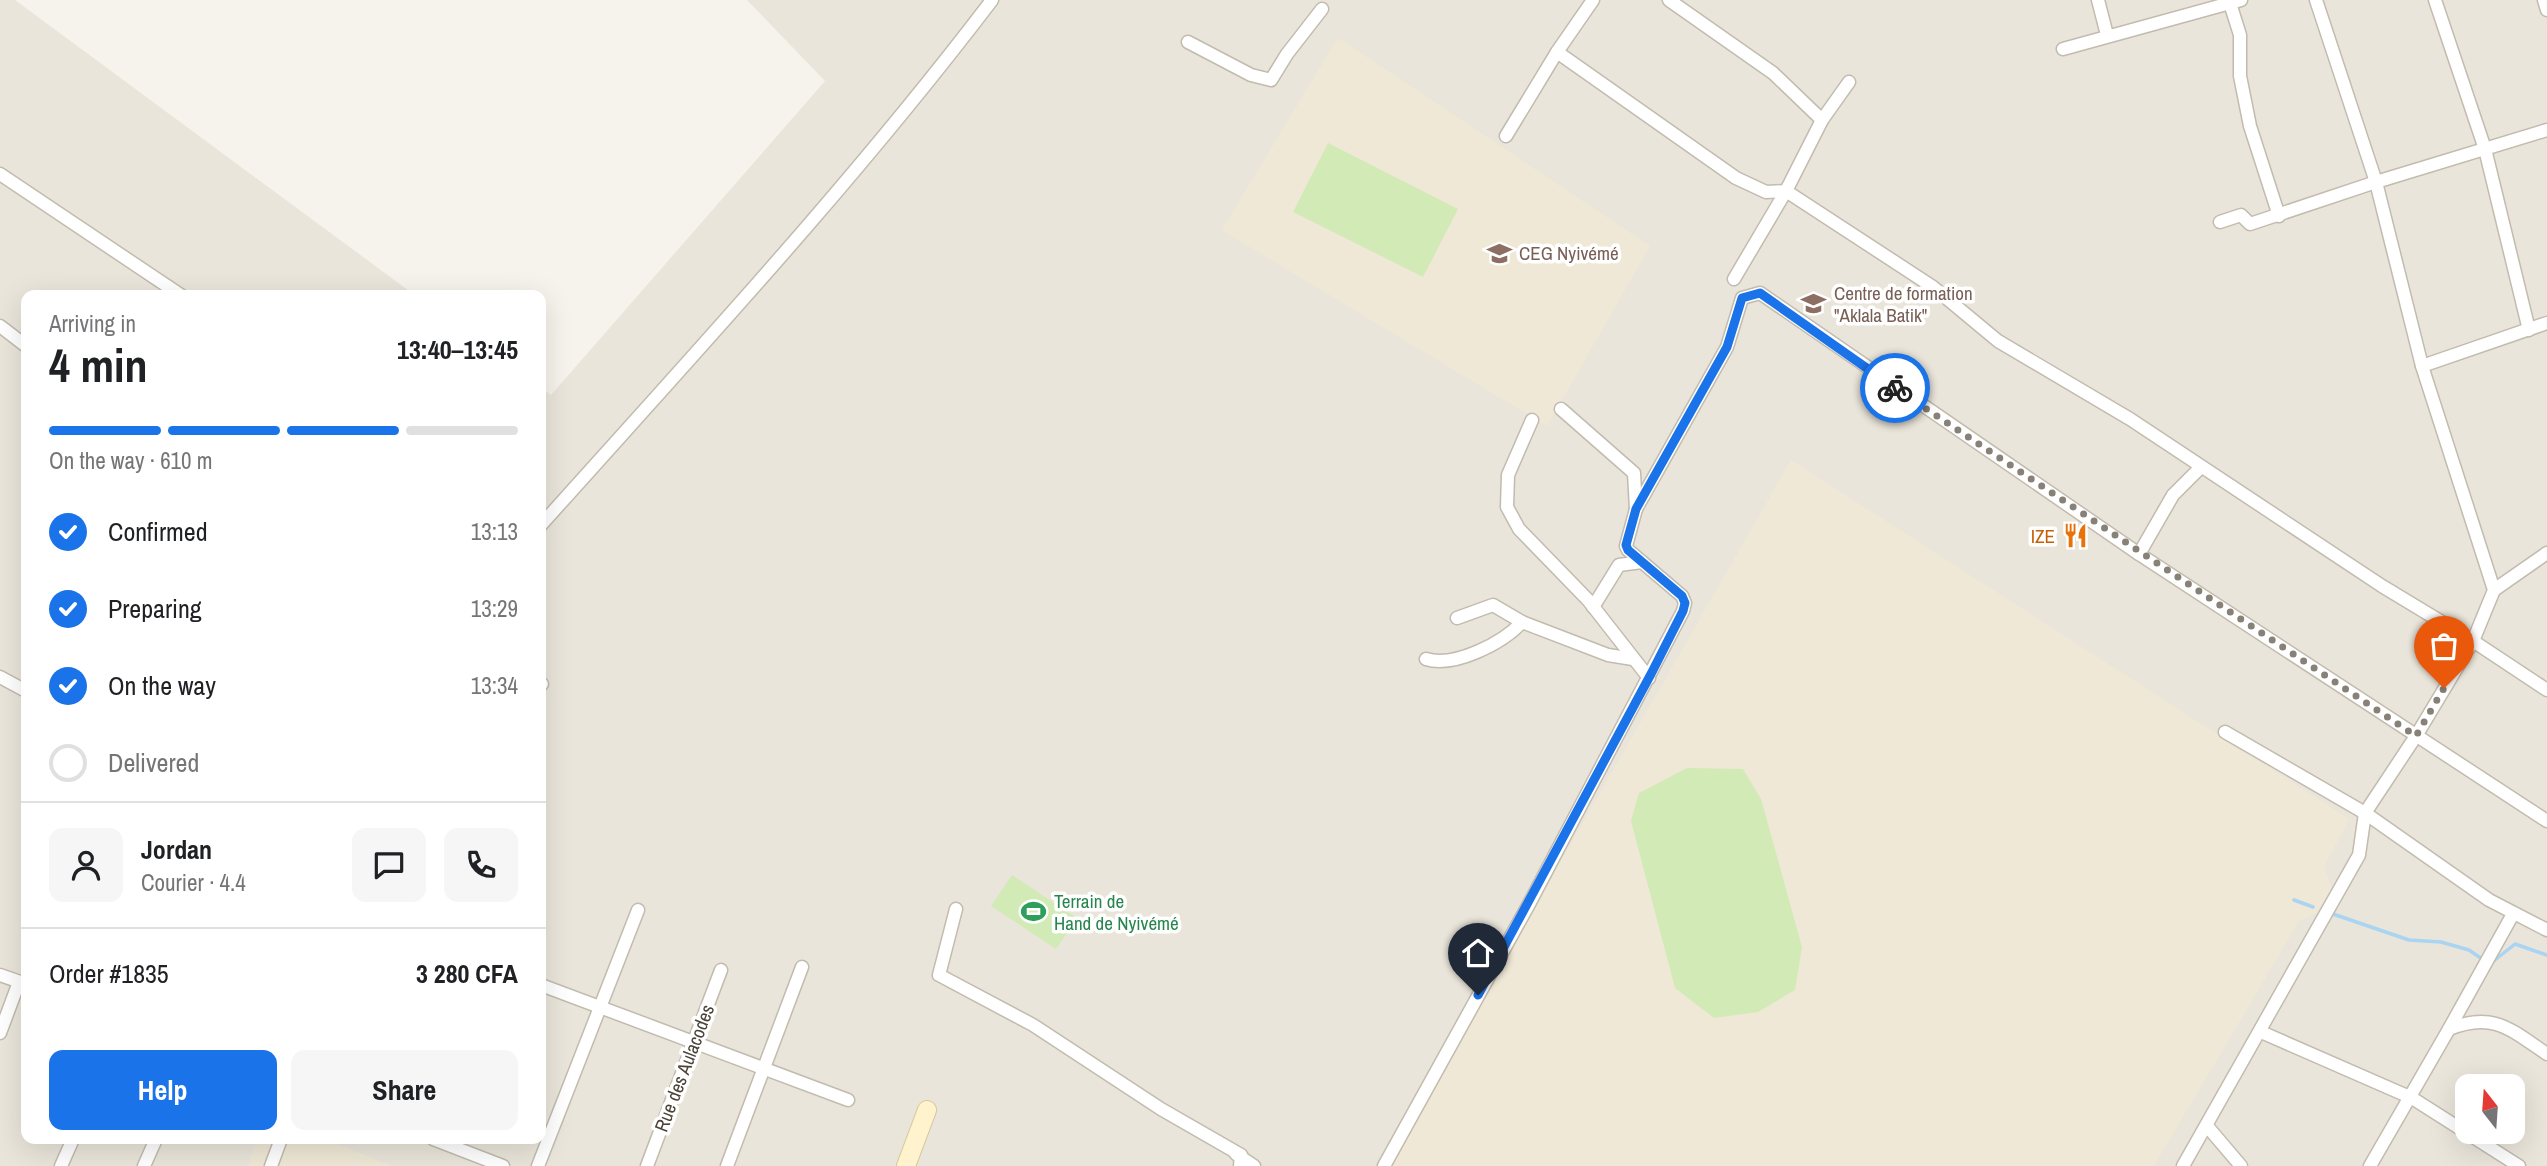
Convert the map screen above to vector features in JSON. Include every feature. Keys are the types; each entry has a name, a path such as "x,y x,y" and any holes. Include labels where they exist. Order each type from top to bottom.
{"street":[{"path":"546,519 914,103 992,0"},
{"path":"1506,136 1557,52 1593,0"},
{"path":"1669,0 1773,73 1822,120"},
{"path":"2098,0 2107,35"},
{"path":"2316,0 2376,182 2422,366 2494,590"},
{"path":"2435,0 2485,149 2529,330"},
{"path":"2544,0 2547,10"},
{"path":"2063,49 2234,1 2240,35 2240,76 2250,126 2279,216"},
{"path":"1188,42 1251,75 1271,80 1287,54 1322,9"},
{"path":"1557,52 1735,178 1766,192 1786,191 1933,287 1998,341 2130,418 2382,586 2473,640 2547,690"},
{"path":"1734,279 1786,191 1822,120 1849,82"},
{"path":"2220,222 2241,215 2250,224 2279,216 2376,182 2547,130"},
{"path":"0,174 173,290"},
{"path":"1384,1166 1649,678 1685,603 1682,596 1626,545 1636,509 1727,347 1742,298 1760,293 2139,554 2547,821"},
{"path":"2422,366 2547,323"},
{"path":"0,326 21,342"},
{"path":"1561,410 1634,473 1636,509"},
{"path":"1532,419 1508,475 1507,507 1519,529 1593,607 1649,678"},
{"path":"2139,554 2173,495 2201,467"},
{"path":"2183,1166 2359,855 2365,813 2416,736 2473,640 2494,590 2546,556"},
{"path":"1593,607 1619,565 1642,562"},
{"path":"1457,618 1493,605 1522,622 1608,655 1633,659"},
{"path":"1426,659 1442,661 1492,647 1509,636 1522,622"},
{"path":"0,677 21,688"},
{"path":"2225,732 2365,813 2513,914 2547,930"},
{"path":"956,909 939,975 1032,1025 1161,1109 1241,1155 1240,1166"},
{"path":"538,1166 638,910"},
{"path":"2370,1166 2412,1098 2513,914"},
{"path":"727,1166 802,967"},
{"name":"Rue des Aulacodes","path":"647,1166 720,970"},
{"path":"0,975 21,982"},
{"path":"0,1033 21,987"},
{"path":"546,987 848,1100"},
{"path":"2449,1029 2470,1022 2497,1022 2547,1054"},
{"path":"2261,1031 2412,1098 2519,1166"},
{"path":"1060,1038 1121,1074 1254,1166"},
{"path":"906,1166 927,1110"},
{"path":"2207,1126 2241,1166"},
{"path":"61,1166 71,1144"},
{"path":"144,1166 154,1144"},
{"path":"271,1166 279,1144"},
{"path":"446,1144 503,1166"}],"shaded area":[{"path":"0,0 15,0 408,290 21,290 21,1144 546,1144 546,391 551,395 825,81 747,0 2547,0 2547,1166 0,1166"},
{"path":"1338,38 1650,246 1547,426 1222,230"},
{"path":"1791,460 2349,819 2324,867 2333,892 2323,910 2299,921 2154,1166 1386,1166"},
{"path":"255,1144 337,1144 392,1166 248,1166"}],"green space":[{"path":"1328,143 1458,209 1423,277 1293,212"},
{"path":"1687,768 1743,769 1761,799 1802,947 1795,990 1758,1012 1714,1018 1675,988 1631,821 1639,793"},
{"name":"Terrain de Hand de Nyivémé","path":"1012,875 1077,918 1056,949 991,906"}],"waterway":[{"path":"2294,900 2313,907"},
{"path":"2330,913 2409,940 2441,942 2469,950 2485,961"},
{"path":"2491,963 2515,944 2547,955"}],"way so far":[{"path":"1895,388 2139,554 2208,596 2416,736 2444,688"}],"place":[{"name":"CEG Nyivémé","path":"1499,253"},
{"name":"Centre de formation \"Aklala Batik\"","path":"1814,304"},
{"name":"IZE","path":"2075,536"},
{"name":"Terrain de Hand de Nyivémé","path":"1034,912"}],"route":[{"path":"1478,995 1529,904 1683,611 1685,603 1682,596 1628,550 1626,545 1636,509 1727,347 1742,298 1760,293 1895,388"}]}
